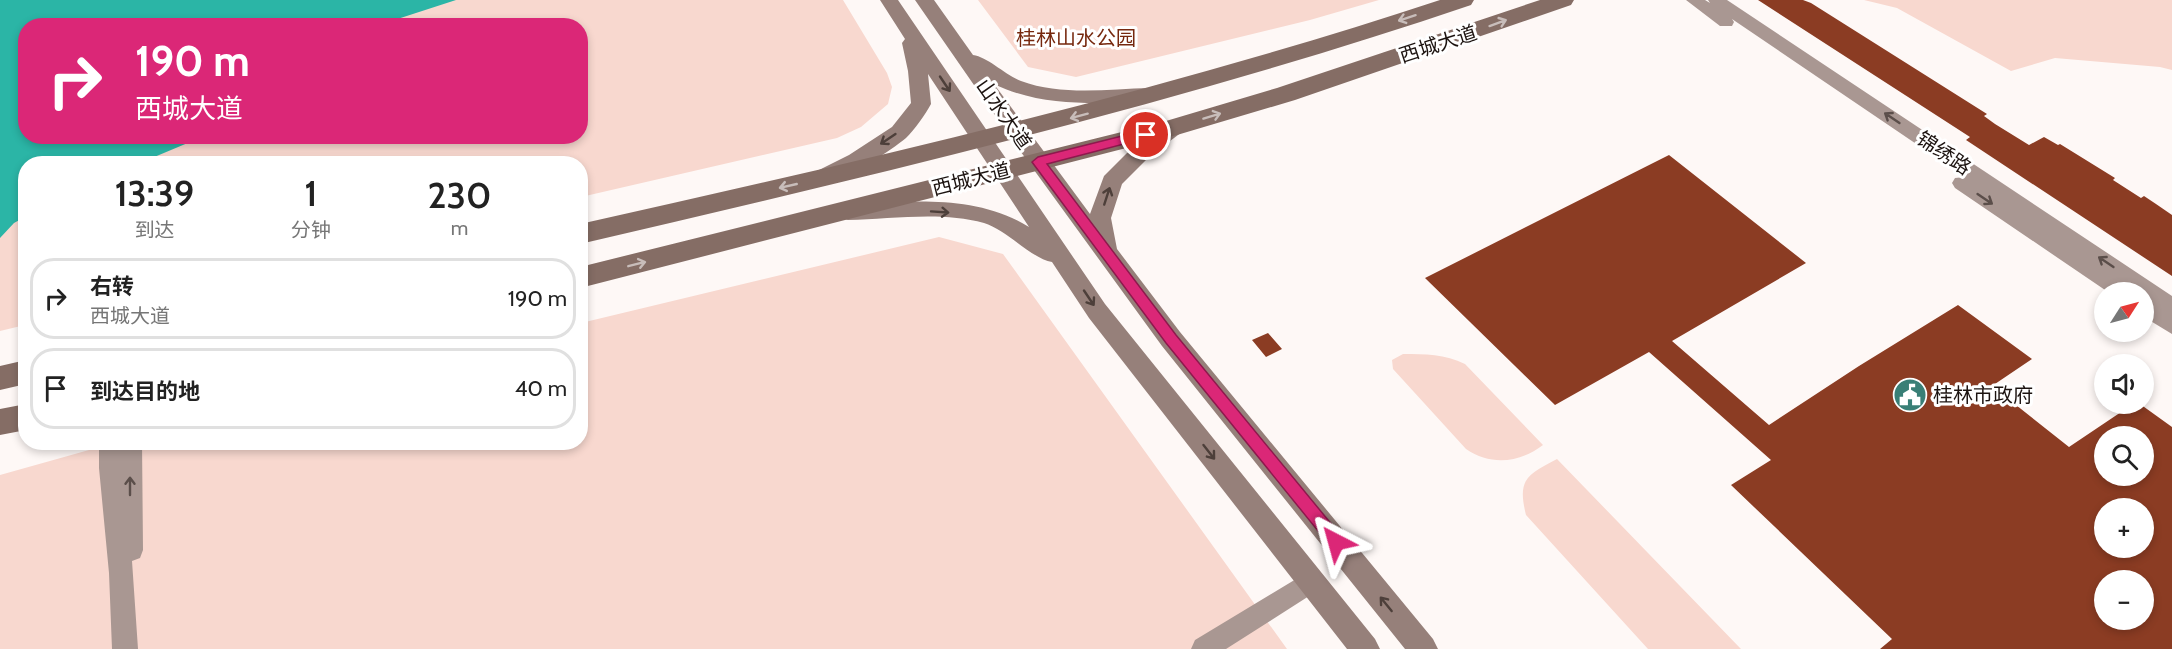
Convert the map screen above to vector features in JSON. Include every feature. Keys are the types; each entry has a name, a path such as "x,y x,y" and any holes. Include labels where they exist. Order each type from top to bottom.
{"highway":[{"name":"西城大道","path":"588,232 983,141 1161,94 1462,0"},
{"name":"西城大道","path":"588,276 1175,127 1286,94 1563,0"},
{"path":"0,378 18,374"},
{"path":"0,422 18,419"}],"main road":[{"name":"山水大道","path":"889,0 1098,311 1365,649"},
{"name":"山水大道","path":"924,0 1038,162 1171,339 1423,649"},
{"path":"819,179 857,160 899,132 921,104 918,71 910,31"},
{"path":"954,42 983,69 1022,89 1052,96 1161,94"},
{"path":"1107,253 1100,218 1112,181 1142,151 1175,127"},
{"path":"840,212 920,210 985,215 1032,238 1069,270"}],"street":[{"name":"锦绣路","path":"1694,0 2108,282"},
{"name":"锦绣路","path":"1716,0 2172,307"},
{"path":"2154,314 2172,326"},
{"path":"110,450 121,573 124,649"},
{"path":"131,450 131,548 138,649"},
{"path":"1204,649 1311,581"}],"green space":[{"path":"0,0 843,0 887,73 892,87 888,104 861,127 837,138 588,195 588,156 18,156 18,327 0,331"},
{"name":"桂林山水公园","path":"978,0 1379,0 1310,20 1076,77 1028,67"},
{"path":"1864,0 2172,0 2172,70 2055,58 2011,71 1897,8"},
{"path":"939,237 1003,254 1287,649 0,649 0,475 89,450 588,450 588,321"},
{"path":"1403,354 1442,356 1465,364 1543,445 1524,456 1505,460 1485,458 1466,449 1393,369 1392,360"},
{"path":"1557,459 1741,649 1648,649 1526,515 1523,493 1527,479 1538,469"}],"water":[{"path":"0,0 456,0 401,18 18,18 18,144 185,144 157,156 18,156 18,221 0,238"}],"building":[{"path":"1758,0 1803,0 1811,3 1987,114 1984,116 2029,145 2044,137 2060,144 2115,178 2113,180 2141,198 2144,196 2172,215 2172,276 1966,140 1970,137"},
{"name":"桂林市政府","path":"1669,155 1806,263 1672,341 1769,425 1958,305 2032,359 1992,386 2069,447 2094,430 2094,486 2154,486 2154,426 2100,426 2118,414 2154,414 2172,427 2172,649 1880,649 1892,639 1731,485 1771,460 1649,352 1555,405 1425,278"},
{"path":"1268,333 1282,349 1266,357 1252,340"}],"place":[{"name":"桂林市政府","path":"1910,395"}],"route":[{"path":"1146,135 1038,162 1171,339 1336,542"}]}
